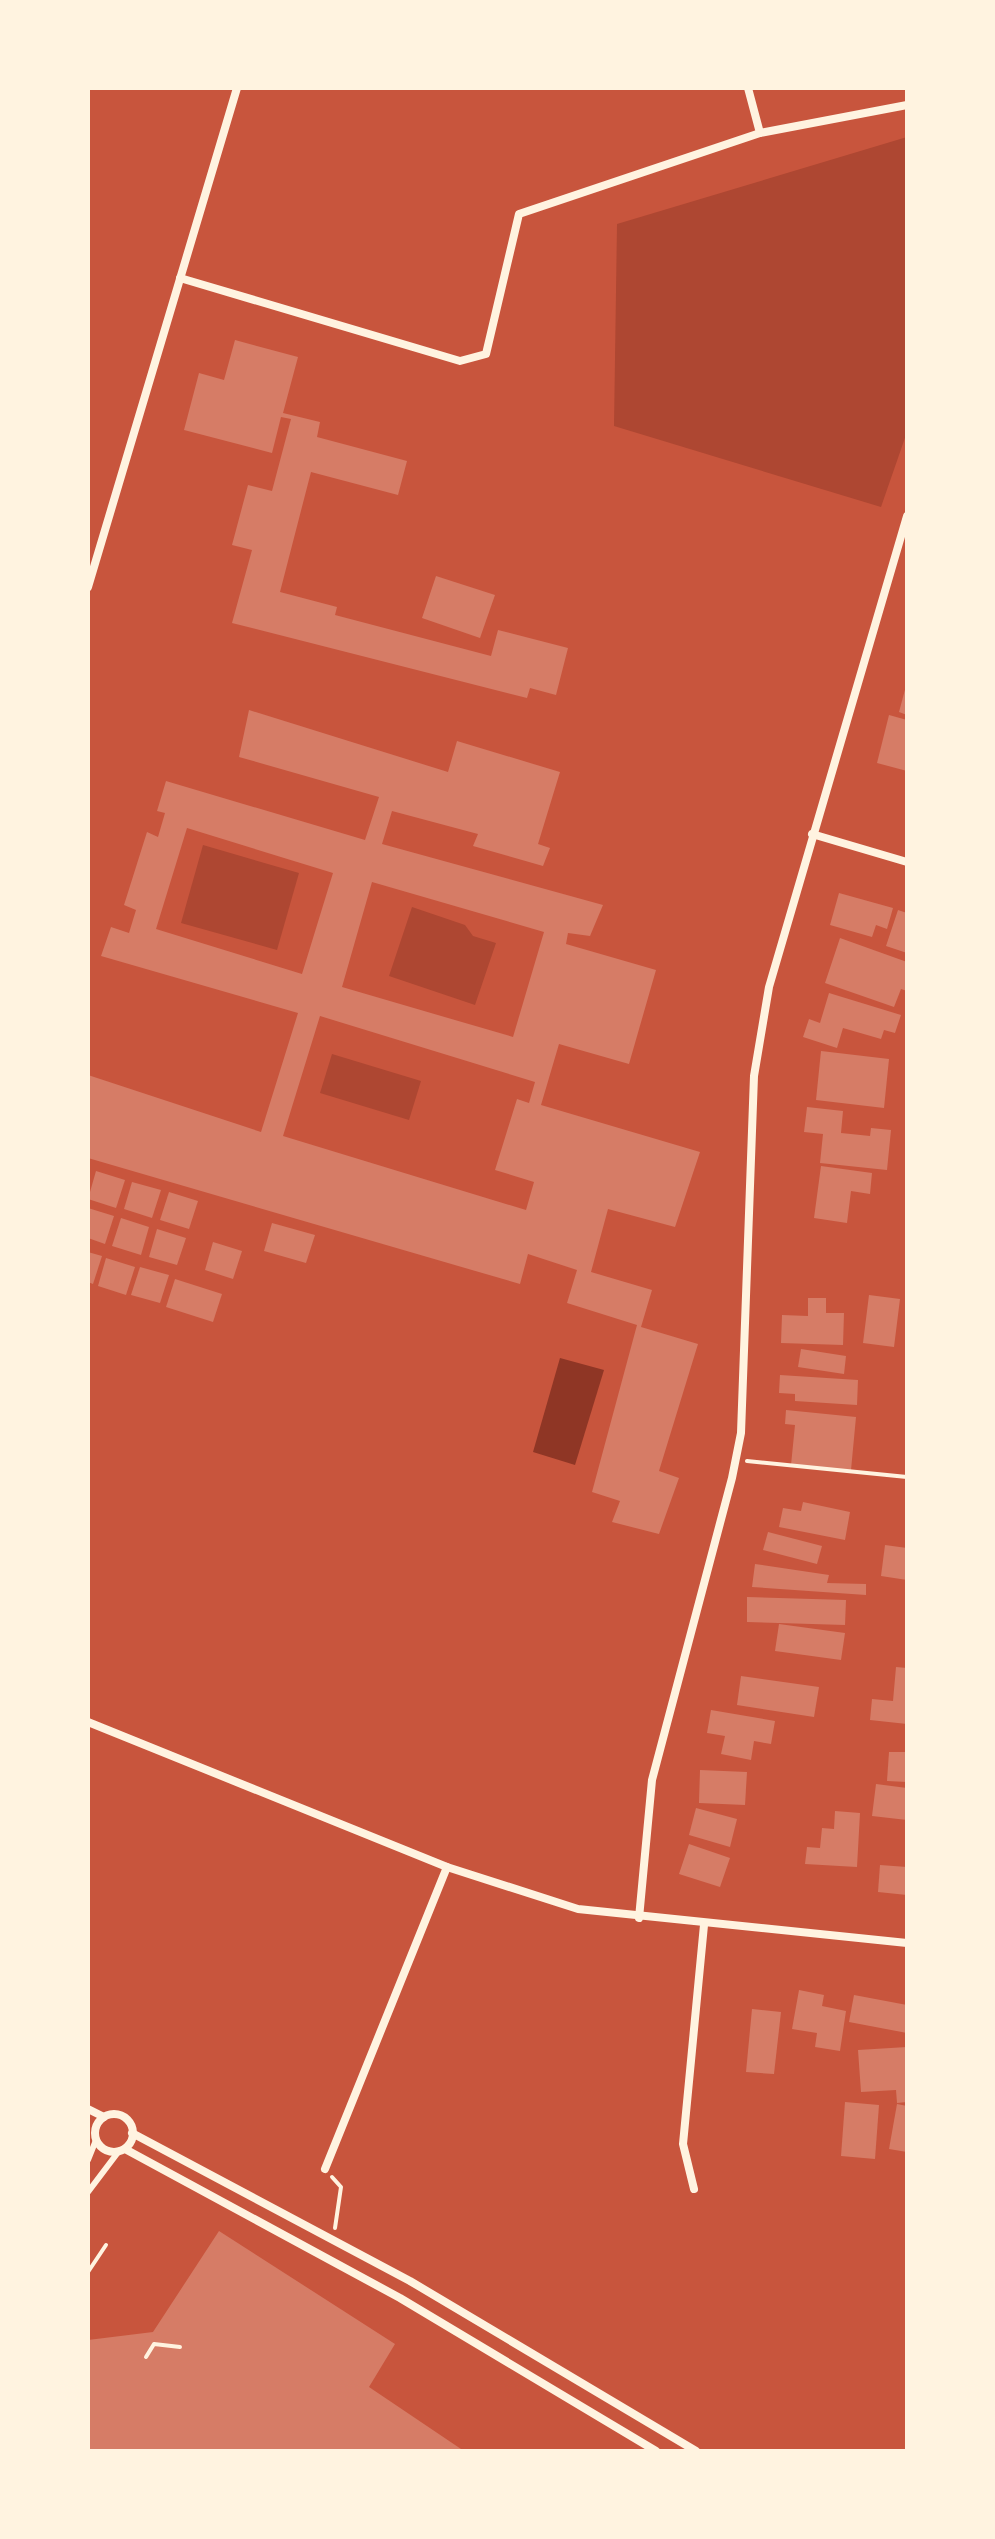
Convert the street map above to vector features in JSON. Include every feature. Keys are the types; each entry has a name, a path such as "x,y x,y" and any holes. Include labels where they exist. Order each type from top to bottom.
{"street":[{"path":"88,587 237,88"},
{"path":"748,88 760,133"},
{"path":"180,278 460,361 486,354 519,214 760,133 907,105"},
{"path":"639,1918 652,1780 737,1458 756,1050 769,987 812,834 907,516"},
{"path":"812,834 907,862"},
{"path":"88,1722 447,1867 578,1909 704,1925 907,1943"},
{"path":"325,2169 447,1867"},
{"path":"694,2189 683,2144 704,1925"},
{"path":"88,2109 104,2117 117,2115 125,2118 132,2133 410,2281 696,2451"},
{"path":"104,2117 93,2136 108,2152 122,2150 400,2298 656,2451"},
{"path":"122,2150 132,2133"}],"lane":[{"path":"88,2160 93,2136"},
{"path":"88,2192 122,2150"}],"path":[{"path":"737,1458 763,1465 907,1477"},
{"path":"325,2169 341,2187 334,2233"},
{"path":"88,2272 106,2245"},
{"path":"146,2357 154,2344 180,2347"}],"shaded area":[{"path":"907,137 907,432 881,507 614,426 617,224"},
{"path":"203,845 299,873 277,950 181,923"},
{"path":"412,907 465,925 473,936 496,943 475,1005 389,976"},
{"path":"332,1054 421,1081 409,1120 320,1093"},
{"path":"560,1358 604,1370 575,1465 533,1452"}],"building":[{"path":"235,340 298,357 283,413 320,422 317,437 407,461 398,495 311,472 280,592 337,607 335,615 491,656 498,630 568,648 556,695 530,688 527,698 232,623 252,550 232,545 248,485 272,491 291,419 281,417 272,453 184,430 199,373 224,380"},
{"path":"436,576 495,595 480,638 422,618"},
{"path":"907,686 907,715 899,712"},
{"path":"249,710 448,772 457,741 560,772 538,844 550,848 543,866 473,846 478,834 392,811 382,844 603,905 590,936 568,933 566,944 656,970 629,1064 559,1044 541,1105 700,1152 675,1227 608,1209 591,1272 652,1290 641,1327 698,1344 659,1471 679,1478 659,1534 612,1522 620,1501 592,1492 637,1325 567,1303 577,1270 528,1254 520,1284 88,1158 88,1075 261,1132 298,1013 101,956 111,927 129,933 136,910 124,905 147,832 158,837 165,813 157,811 166,781 365,840 379,797 239,757","holes":["187,828 333,873 302,974 156,929","372,882 544,932 513,1037 342,987","320,1016 535,1082 529,1103 517,1099 495,1170 534,1182 526,1210 283,1136"]},
{"path":"889,715 907,720 907,771 877,763"},
{"path":"839,893 893,908 887,929 876,925 872,937 830,925"},
{"path":"898,910 907,913 907,953 886,946"},
{"path":"840,938 907,962 907,991 901,989 894,1007 825,983"},
{"path":"829,993 901,1015 895,1033 884,1030 881,1039 843,1028 837,1048 803,1037 809,1019 820,1023"},
{"path":"821,1051 889,1059 884,1108 816,1100"},
{"path":"807,1107 843,1111 841,1133 870,1136 871,1128 891,1130 887,1170 820,1163 823,1134 804,1132"},
{"path":"821,1166 872,1173 870,1194 851,1191 847,1223 814,1218"},
{"path":"96,1171 125,1180 116,1208 88,1199"},
{"path":"132,1182 161,1190 152,1218 124,1209"},
{"path":"169,1192 198,1201 189,1229 160,1220"},
{"path":"88,1208 114,1216 105,1244 88,1238"},
{"path":"121,1218 149,1227 141,1255 112,1246"},
{"path":"272,1223 315,1235 306,1263 264,1251"},
{"path":"157,1229 186,1238 177,1265 149,1257"},
{"path":"213,1242 242,1251 233,1279 205,1270"},
{"path":"88,1252 102,1256 93,1284 88,1282"},
{"path":"106,1258 135,1267 126,1295 98,1286"},
{"path":"140,1267 169,1275 160,1303 131,1295"},
{"path":"175,1279 222,1294 213,1322 166,1307"},
{"path":"869,1295 900,1299 894,1347 863,1343"},
{"path":"808,1298 826,1298 826,1313 844,1313 843,1345 781,1343 782,1315 808,1316"},
{"path":"801,1349 846,1356 844,1374 798,1367"},
{"path":"780,1375 858,1380 857,1405 795,1401 795,1394 779,1393"},
{"path":"786,1410 856,1417 851,1470 791,1465 795,1425 785,1424"},
{"path":"803,1502 850,1512 845,1540 779,1527 783,1508 801,1511"},
{"path":"768,1532 822,1546 817,1564 763,1550"},
{"path":"885,1545 907,1548 907,1580 881,1576"},
{"path":"755,1564 829,1575 827,1583 866,1584 866,1595 752,1587"},
{"path":"747,1597 846,1600 845,1625 747,1622"},
{"path":"779,1624 845,1633 841,1660 775,1651"},
{"path":"896,1667 907,1668 907,1724 870,1720 872,1699 893,1701"},
{"path":"741,1676 819,1687 814,1717 737,1705"},
{"path":"711,1710 775,1721 771,1744 754,1741 751,1760 721,1754 725,1736 707,1733"},
{"path":"889,1752 907,1752 907,1782 887,1781"},
{"path":"700,1770 747,1772 745,1805 699,1803"},
{"path":"876,1784 907,1788 907,1820 872,1816"},
{"path":"696,1808 737,1819 730,1847 689,1835"},
{"path":"835,1811 860,1813 857,1867 805,1864 807,1847 820,1848 822,1828 834,1829"},
{"path":"689,1844 730,1858 720,1887 679,1874"},
{"path":"880,1865 907,1867 907,1895 878,1892"},
{"path":"799,1990 824,1995 822,2006 846,2011 840,2051 815,2047 817,2033 792,2029"},
{"path":"854,1995 907,2005 907,2033 849,2022"},
{"path":"752,2009 781,2012 774,2074 746,2072"},
{"path":"907,2047 907,2102 897,2103 896,2090 861,2092 858,2050"},
{"path":"845,2102 879,2105 875,2159 841,2156"},
{"path":"897,2104 907,2106 907,2152 889,2149"},
{"path":"219,2231 395,2344 369,2387 464,2451 88,2451 88,2340 153,2332"}]}
